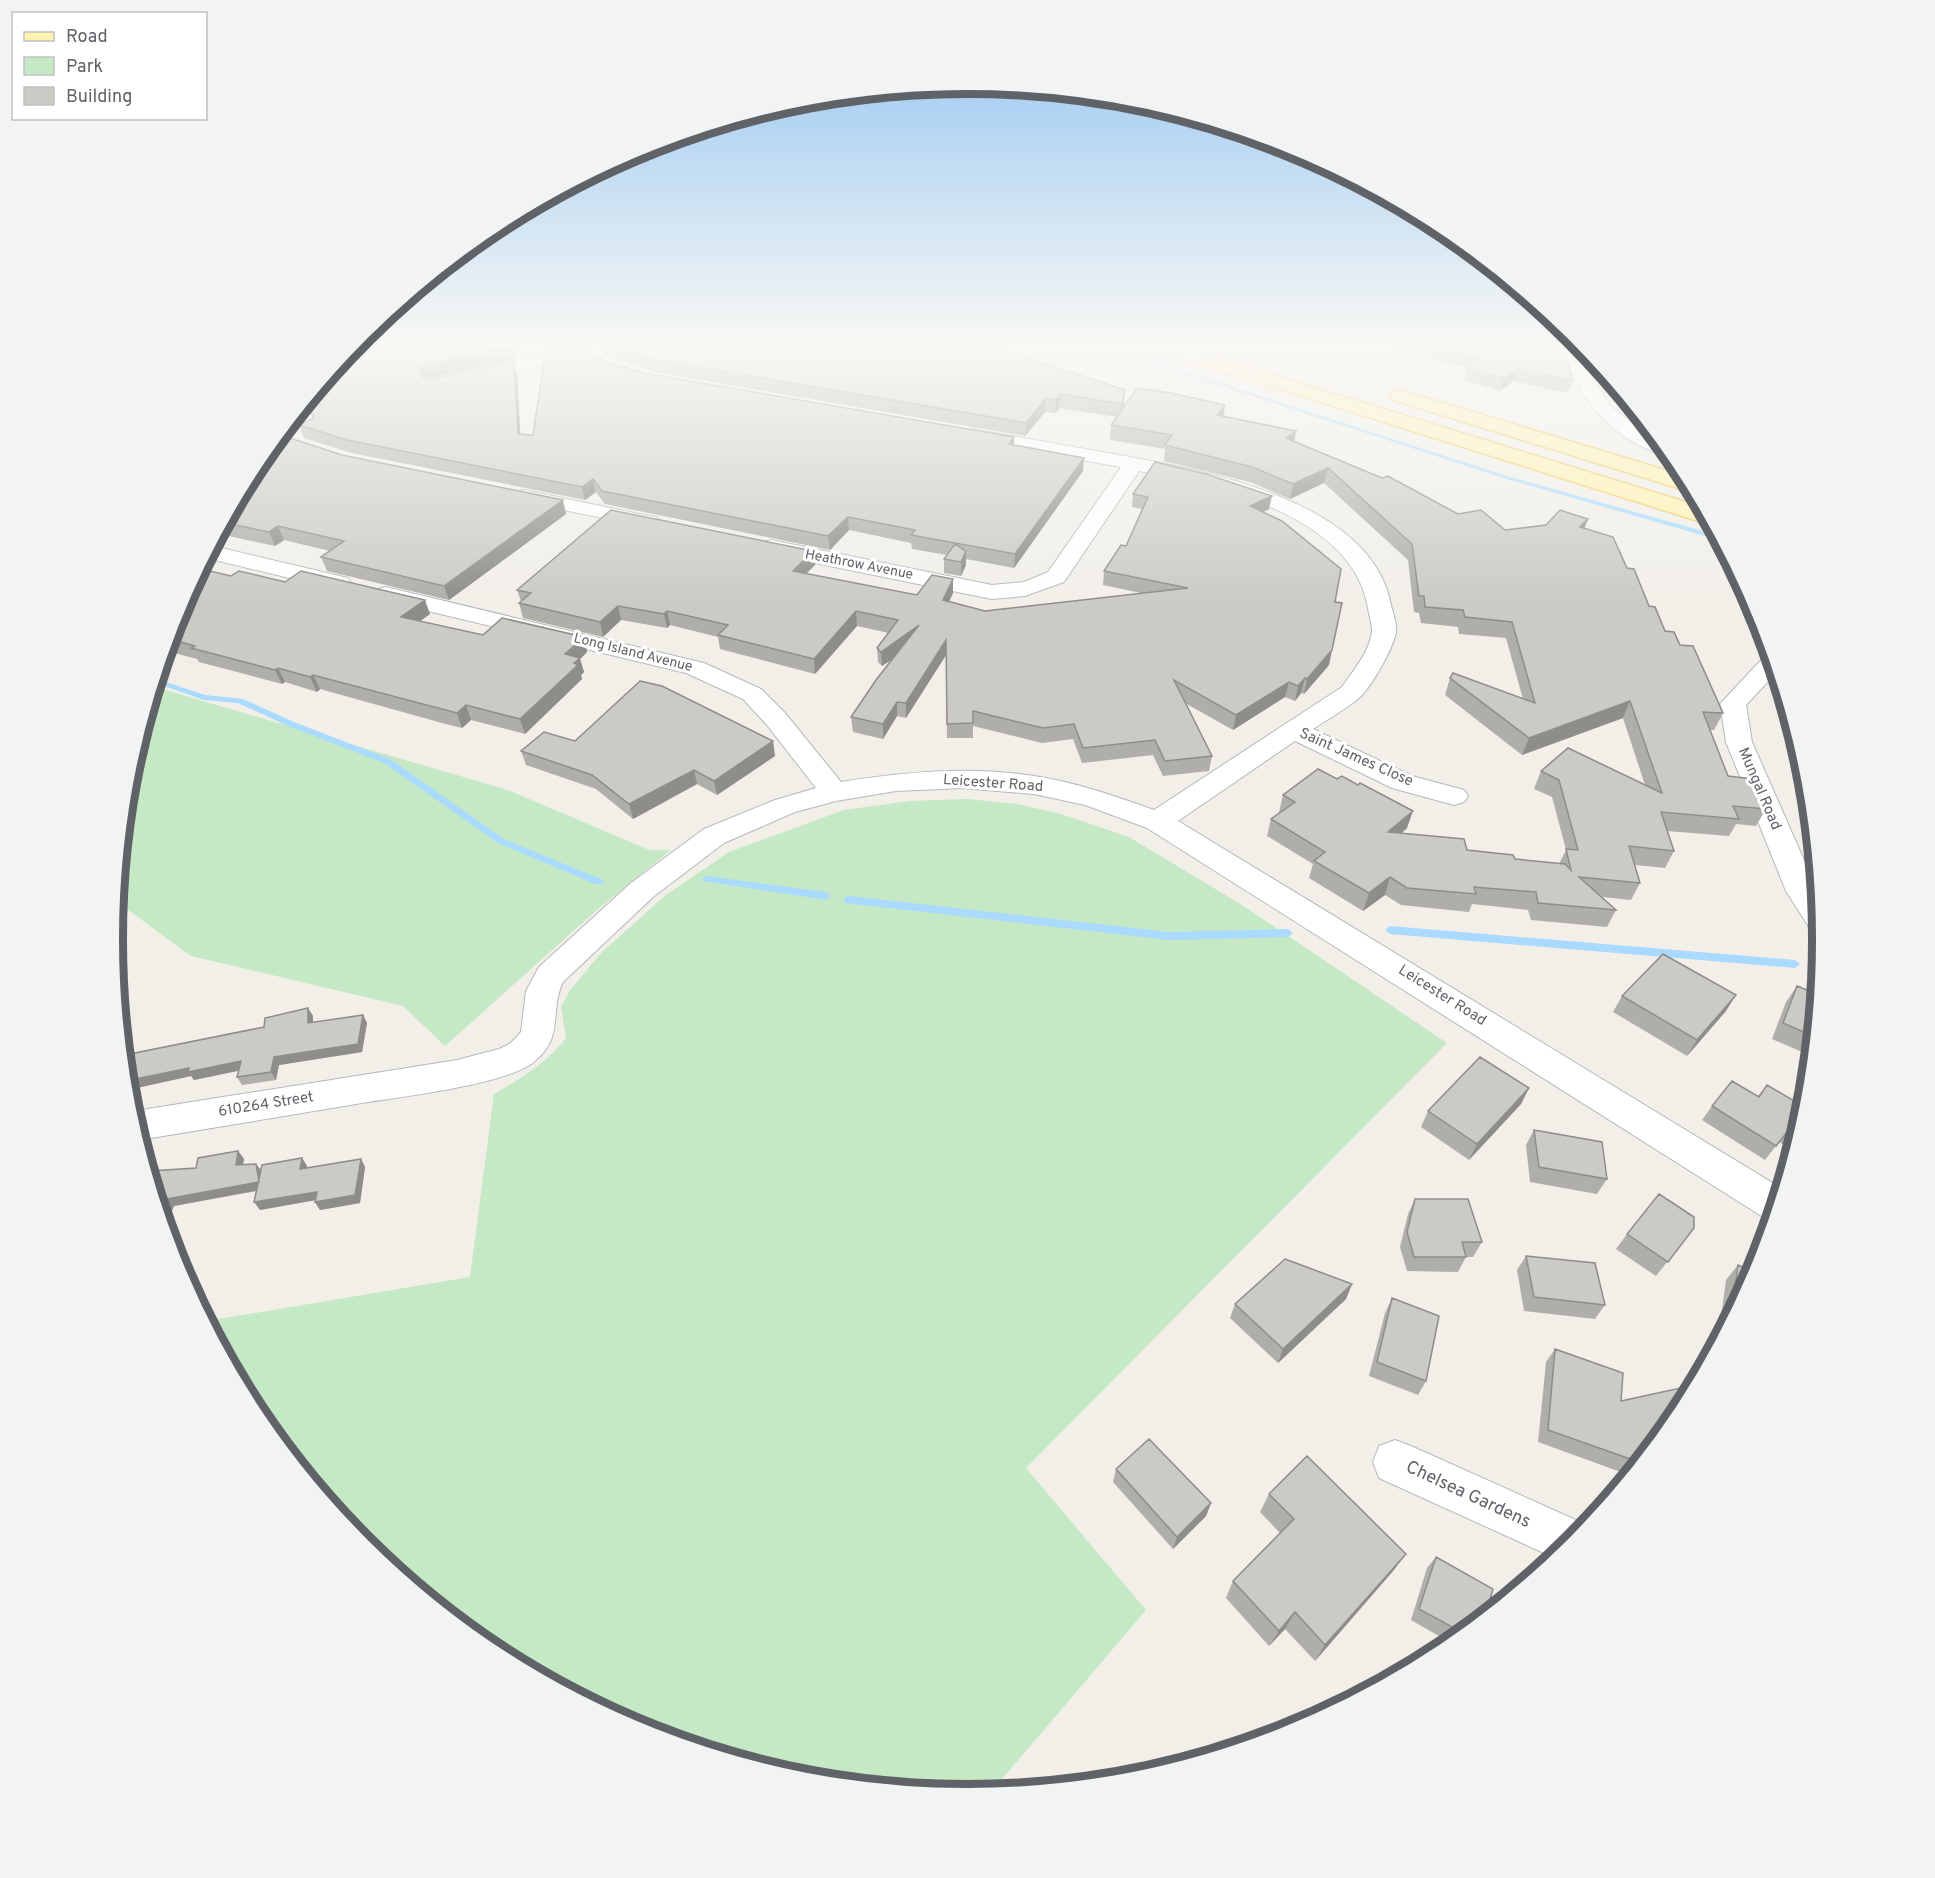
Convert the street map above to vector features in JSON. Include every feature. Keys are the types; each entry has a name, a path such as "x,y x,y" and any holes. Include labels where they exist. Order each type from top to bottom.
{"main road":[{"path":"1429,430 1697,513"},
{"path":"1509,430 1676,480"}],"street":[{"path":"1624,430 1649,442"},
{"path":"948,431 1176,471 1242,488 1291,509 1336,537 1362,564 1378,597 1383,630 1375,656 1351,692 1157,821"},
{"name":"Heathrow Avenue","path":"750,543 992,592 1017,592 1038,587 1056,577 1134,463"},
{"path":"504,492 669,526"},
{"name":"Long Island Avenue","path":"216,554 695,668 752,694 776,719 834,792"},
{"name":"Mungal Road","path":"1767,668 1734,704 1739,742 1802,891 1811,904"},
{"name":"Saint James Close","path":"1293,730 1402,782 1454,796"},
{"name":"Leicester Road","path":"397,1084 457,1074 509,1060 523,1052 537,1036 542,991 550,975 642,890 714,836 785,806 834,792 896,782 962,779 1034,785 1092,798 1157,821 1770,1201"},
{"name":"610264 Street","path":"144,1125 397,1084"},
{"name":"Chelsea Gardens","path":"1395,1462 1563,1538"}],"green space":[{"path":"162,689 508,790 649,850 671,850 599,908 445,1046 403,1006 191,956 124,907 130,829 139,774"},
{"path":"967,799 1017,804 1061,814 1129,837 1242,905 1447,1043 1026,1468 1146,1610 999,1783 912,1782 857,1776 749,1755 696,1739 644,1719 545,1670 498,1641 453,1609 370,1536 333,1496 265,1408 214,1320 470,1277 494,1094 542,1063 566,1038 561,1007 570,990 601,953 666,895 729,852 844,810 910,801"}],"building":[{"path":"314,430 518,430 518,434 533,435 534,430 971,430 1014,437 1009,444 1084,458 1015,554 911,535 915,530 848,517 828,536 602,491 593,479 582,487 347,440"},
{"path":"1139,430 1289,430 1296,431 1286,438 1382,478 1388,476 1458,514 1481,510 1505,530 1546,525 1560,510 1588,519 1580,527 1613,537 1627,568 1634,569 1649,606 1655,607 1665,631 1674,632 1680,645 1693,646 1723,713 1703,712 1728,776 1753,779 1766,809 1733,806 1739,819 1661,812 1674,851 1629,846 1640,883 1579,877 1616,910 1538,903 1536,892 1474,887 1476,894 1407,888 1390,877 1369,893 1314,861 1325,852 1271,819 1295,802 1283,795 1318,769 1337,779 1342,776 1358,785 1360,783 1413,811 1388,832 1464,839 1467,850 1513,855 1515,859 1565,864 1571,870 1566,849 1578,850 1559,780 1541,771 1568,748 1662,793 1630,701 1529,738 1450,678 1453,673 1535,703 1512,622 1465,617 1463,610 1425,607 1424,596 1419,596 1412,544 1328,468 1293,484 1252,467 1165,445 1172,435"},
{"path":"289,438 342,455 563,500 444,586 321,557 344,541 278,526 269,532 232,524 265,470"},
{"path":"1155,462 1206,474 1272,496 1250,506 1282,521 1341,569 1335,602 1342,603 1332,650 1298,686 1289,682 1236,715 1174,680 1212,756 1165,761 1155,740 1083,748 1074,724 1043,728 973,711 973,723 947,724 946,640 906,703 897,702 883,724 851,717 876,680 919,625 881,652 877,648 898,620 856,611 814,659 718,635 728,625 667,611 664,614 618,606 600,622 519,603 531,593 517,590 611,510 813,551 793,571 917,595 932,575 953,579 943,600 985,611 1188,588 1104,571 1121,545 1126,546 1148,497 1133,494"},
{"path":"955,544 966,551 961,562 944,559"},
{"path":"208,571 231,576 239,571 285,582 301,571 425,600 401,617 483,635 502,618 584,637 565,654 580,658 574,663 578,665 520,719 466,705 457,713 313,675 310,677 278,668 275,670 191,648 195,646 178,641"},
{"path":"640,681 662,686 773,741 714,781 694,770 629,804 592,775 521,751 544,732 575,741"},
{"path":"1663,954 1736,995 1697,1040 1622,996"},
{"path":"1797,986 1810,991 1806,1033 1783,1023"},
{"path":"308,1008 308,1023 363,1015 358,1044 274,1057 271,1072 237,1077 241,1061 188,1072 189,1068 135,1079 131,1054 264,1027 265,1018"},
{"path":"1480,1057 1529,1088 1477,1144 1428,1111"},
{"path":"1732,1081 1759,1097 1767,1085 1796,1102 1790,1128 1776,1146 1712,1106"},
{"path":"1534,1130 1602,1142 1607,1179 1539,1167"},
{"path":"238,1151 236,1165 256,1164 259,1182 167,1199 166,1203 156,1171 196,1168 198,1158"},
{"path":"302,1158 300,1169 361,1159 355,1195 315,1202 317,1192 254,1202 262,1165"},
{"path":"1659,1194 1694,1217 1694,1228 1668,1262 1627,1234"},
{"path":"1415,1199 1468,1199 1482,1242 1462,1242 1466,1257 1414,1257 1407,1232"},
{"path":"1526,1256 1595,1263 1605,1305 1534,1297"},
{"path":"1285,1259 1352,1284 1283,1349 1235,1304"},
{"path":"1738,1265 1745,1268 1734,1292"},
{"path":"1392,1298 1439,1316 1426,1381 1377,1362"},
{"path":"1555,1349 1623,1373 1621,1401 1683,1387 1632,1459 1548,1430"},
{"path":"1149,1439 1211,1503 1177,1537 1116,1469"},
{"path":"1307,1456 1406,1554 1325,1645 1295,1612 1279,1631 1233,1581 1294,1519 1269,1494"},
{"path":"1436,1557 1493,1589 1489,1603 1455,1628 1419,1609"}],"waterway":[{"path":"1359,430 1505,477 1709,535"},
{"path":"163,683 204,697 240,701 291,724 387,761 501,841 599,882"},
{"path":"707,879 826,896"},
{"path":"849,900 1169,936 1288,933"},
{"path":"1390,930 1795,964"}]}
